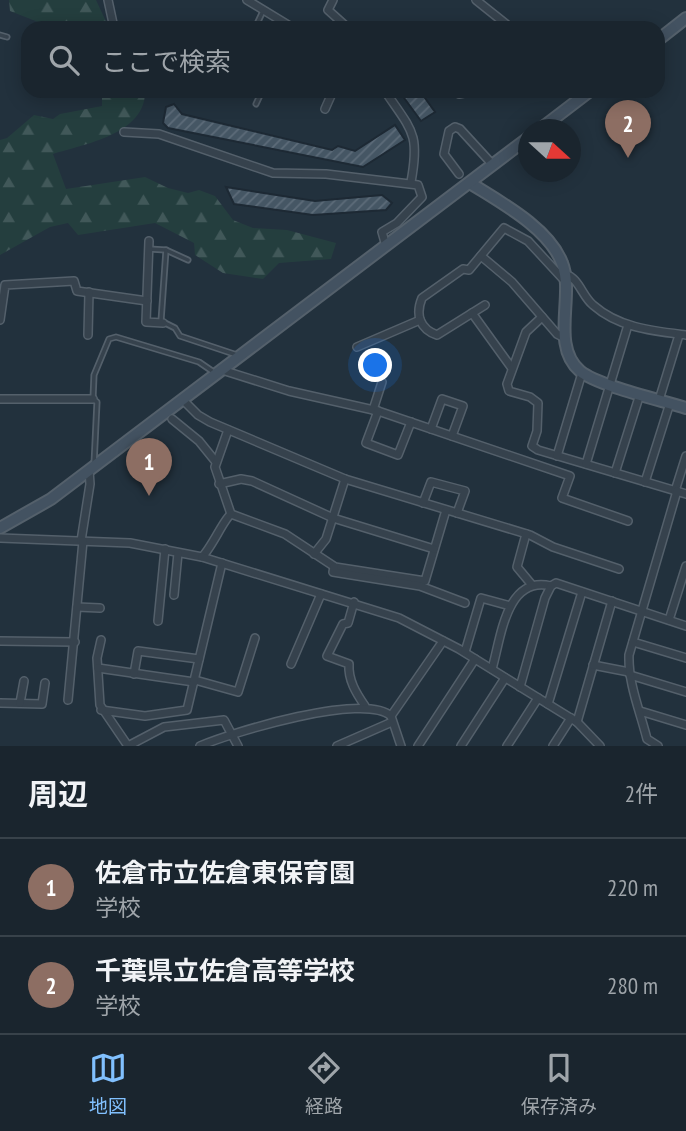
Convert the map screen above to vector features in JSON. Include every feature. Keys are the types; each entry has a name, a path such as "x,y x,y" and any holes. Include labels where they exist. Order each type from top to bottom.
{"street":[{"path":"108,0 112,21"},
{"path":"247,0 280,21"},
{"path":"333,0 328,10 340,21"},
{"path":"476,0 502,21"},
{"path":"665,34 686,18"},
{"path":"325,109 330,98"},
{"path":"390,98 415,134 417,149 411,182"},
{"path":"553,119 578,98"},
{"path":"459,174 444,154 449,131 455,127 460,129 493,165"},
{"path":"124,132 159,134 273,173 371,178 393,184 411,182 422,190 422,197 382,232 386,246"},
{"path":"0,528 51,499 518,146"},
{"path":"470,183 534,226 561,260 565,278 566,339 573,363 582,373 686,408"},
{"path":"485,305 438,335 426,331 420,320 422,298 463,269 469,270 504,228 528,241 565,278"},
{"path":"149,245 146,322 163,323"},
{"path":"481,256 512,282 557,334 566,339"},
{"path":"565,278 567,273 592,305 628,325 683,335 645,482"},
{"path":"0,320 5,285 74,281 77,291 147,302"},
{"path":"88,335 89,292"},
{"path":"472,313 511,367"},
{"path":"542,317 526,332 507,384 509,391 530,397 537,403 537,431 532,446 556,456 686,494"},
{"path":"356,347 420,320"},
{"path":"586,464 628,325"},
{"path":"218,372 375,410 570,476 562,498 628,521"},
{"path":"556,456 582,373"},
{"path":"382,382 366,443 398,455 411,422"},
{"path":"615,473 640,394"},
{"path":"0,398 93,399"},
{"path":"183,399 198,415 228,430 345,479 526,534 553,547 619,569"},
{"path":"431,429 442,399 463,406 452,436"},
{"path":"172,419 199,441 216,462"},
{"path":"228,430 216,462 219,484 231,514 285,534 334,567 425,581 446,510"},
{"path":"660,745 647,739 629,673 633,642 686,456"},
{"path":"68,700 91,468"},
{"path":"219,484 241,479 252,481 333,517 434,549"},
{"path":"314,554 326,539 345,479"},
{"path":"424,503 431,482 465,491 457,513"},
{"path":"202,558 216,542 226,517 231,514"},
{"path":"526,534 517,567 532,585"},
{"path":"0,538 130,543 165,549 399,618 465,652 574,720 598,745"},
{"path":"159,621 165,549"},
{"path":"174,595 178,553"},
{"path":"102,710 145,716 187,710 222,564"},
{"path":"670,620 686,566"},
{"path":"334,567 333,572 420,586 464,603"},
{"path":"492,669 513,598 532,585 551,586 556,583 686,626"},
{"path":"520,687 551,586"},
{"path":"548,704 582,592"},
{"path":"291,664 321,594"},
{"path":"465,652 481,598 510,607"},
{"path":"553,746 574,720 612,601"},
{"path":"354,603 348,622 343,624 327,656 349,664 352,683 365,706"},
{"path":"77,607 100,608"},
{"path":"98,668 194,681 238,692 255,638"},
{"path":"0,640 75,642"},
{"path":"101,640 98,668 102,710 128,746 164,727 224,720 238,746"},
{"path":"337,746 391,719 443,641"},
{"path":"633,642 686,658"},
{"path":"134,674 138,651 200,659"},
{"path":"418,746 475,659"},
{"path":"593,666 629,673 686,692"},
{"path":"461,746 505,678"},
{"path":"20,703 24,681"},
{"path":"0,703 42,704 46,683"},
{"path":"507,746 538,698"},
{"path":"200,746 318,712 365,706 384,709 391,719 401,746"},
{"path":"640,711 686,725"}],"lane":[{"path":"258,21 263,10"},
{"path":"0,35 7,37"},
{"path":"256,104 259,98"},
{"path":"149,245 188,260"},
{"path":"166,250 163,323 175,328 180,336 239,356"},
{"path":"91,468 97,402 93,399 94,375 108,339 116,337 199,362 218,372"}],"green space":[{"path":"9,0 96,0 106,21 35,21 10,11"},
{"path":"102,98 144,98 136,118 125,127 96,141 53,154 66,189 145,177 168,188 188,193 199,190 215,196 233,220 253,228 287,230 336,243 331,259 279,263 263,279 223,273 195,255 194,243 155,223 78,235 68,223 50,227 0,255 0,140 7,138 34,115 53,119 60,114 102,106"}],"building":[{"path":"404,98 425,98 435,112 421,121"},
{"path":"174,104 182,114 332,150 338,146 355,151 395,125 405,140 363,167 168,128 163,123 166,107"},
{"path":"226,187 315,201 382,195 392,203 386,210 313,215 234,204"}],"place":[{"name":"千葉県立佐倉高等学校","path":"628,158"},
{"name":"佐倉市立佐倉東保育園","path":"149,496"}]}
